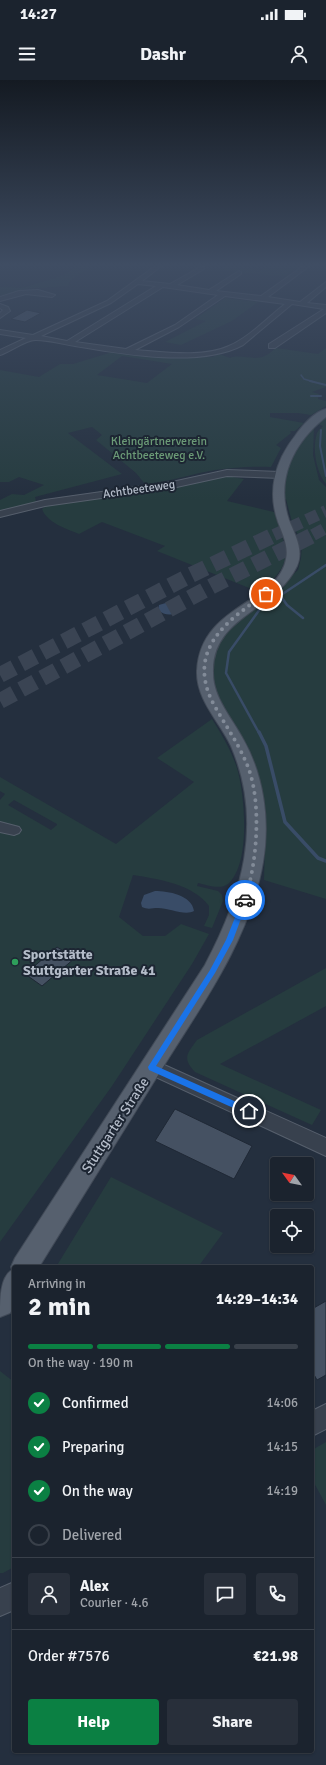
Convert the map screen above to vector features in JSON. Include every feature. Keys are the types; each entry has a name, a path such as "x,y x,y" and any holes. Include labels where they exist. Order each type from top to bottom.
{"main road":[{"name":"Stuttgarter Straße","path":"25,1265 212,971 230,940 240,915 251,879 256,842 254,794 250,775 239,746 207,689 204,673 205,661 209,648 229,620 277,585 292,563 294,553 292,543 281,515 280,475 284,462 296,441 311,424 326,412"},
{"path":"0,1303 12,1285"}],"street":[{"path":"0,353 21,343"},
{"path":"72,343 127,351 188,356 219,352 240,343"},
{"path":"127,351 145,343"},
{"path":"272,346 277,343"},
{"name":"Achtbeeteweg","path":"0,514 45,503 165,486 227,473 280,475"},
{"path":"151,1067 326,1146"},
{"path":"314,1423 326,1416"},
{"path":"0,1603 12,1596"}],"green space":[{"path":"168,343 186,343 181,345"},
{"name":"Kleingärtnerverein Achtbeeteweg e.V.","path":"276,348 318,354 326,348 326,387 312,392 319,394 318,399 326,401 326,406 311,415 298,413 270,413 270,417 304,423 295,431 290,431 291,433 276,445 281,448 271,467 236,467 163,482 145,484 136,473 96,440 102,435 92,427 68,433 122,474 35,497 36,502 0,512 0,500 12,494 24,495 44,485 19,477 9,482 0,482 0,370 39,377 60,364 73,364 119,350 183,355 185,358 212,357 219,354 230,358 258,358 268,355","holes":["122,356 172,364 147,383 97,375"]},
{"path":"326,415 326,484 317,467 315,446 317,433 323,426 318,424"},
{"path":"314,427 313,455 319,480 326,487 326,899 264,880 265,842 254,765 248,749 213,688 211,673 215,647 227,629 274,593 298,570 302,544 292,522 286,499 282,499 282,483 294,449"},
{"path":"228,476 244,479 227,501 274,512 283,538 285,556 283,565 271,582 259,592 157,551 165,546 102,522 79,534 63,528 48,518 42,509 49,504 187,484"},
{"path":"212,719 232,755 240,780 244,811 244,829 240,861 235,874 225,886 221,887 198,883 197,886 218,891 222,895 223,901 212,928 204,926 209,915 209,906 194,892 164,881 133,875 119,917 143,936 165,936 181,924 209,934 192,964 112,1086 0,1242 0,800 5,794 0,791 0,777 116,844 194,782 157,758","holes":["14,800 57,824 51,830 8,805"]},
{"path":"326,968 326,1006 220,1064 321,1110 312,1125 195,1072 188,1063 187,1056 197,1040"},
{"path":"111,1177 223,1233 199,1265 57,1265"},
{"path":"0,1371 12,1380 12,1568 0,1573"},
{"path":"326,1442 326,1505 314,1483 314,1449"}],"water":[{"path":"169,602 179,604 181,610 170,614 158,610 159,605"},
{"path":"155,891 179,895 189,901 194,911 186,913 162,908 148,909 142,907 141,903 144,895"}],"building":[{"path":"57,947 75,958 42,986 25,974"},
{"path":"175,1109 252,1146 234,1179 155,1141"},
{"path":"326,1301 326,1375 317,1380 314,1375 314,1308"}],"waterway":[{"path":"301,375 304,379 314,382"},
{"path":"310,381 314,382"},
{"path":"314,382 326,385"},
{"path":"311,396 321,396"},
{"path":"321,430 320,446 326,476"},
{"path":"280,595 326,565"},
{"path":"259,733 226,673 229,652 260,609 280,595"},
{"path":"280,595 287,605 303,618"},
{"path":"259,732 266,746 285,822 318,858 326,861"}],"tunnel":[{"path":"274,535 326,511"},
{"path":"313,535 326,528"},
{"path":"0,675 191,575 276,534"},
{"path":"0,701 214,585 315,534"}],"way so far":[{"path":"245,900 251,879 256,842 254,794 249,769 230,728 207,689 204,673 205,661 215,636 229,620 266,594"}],"place":[{"name":"Sportstätte Stuttgarter Straße 41","path":"15,962"}],"route":[{"path":"245,900 230,940 192,1005 151,1067 249,1111"}]}
